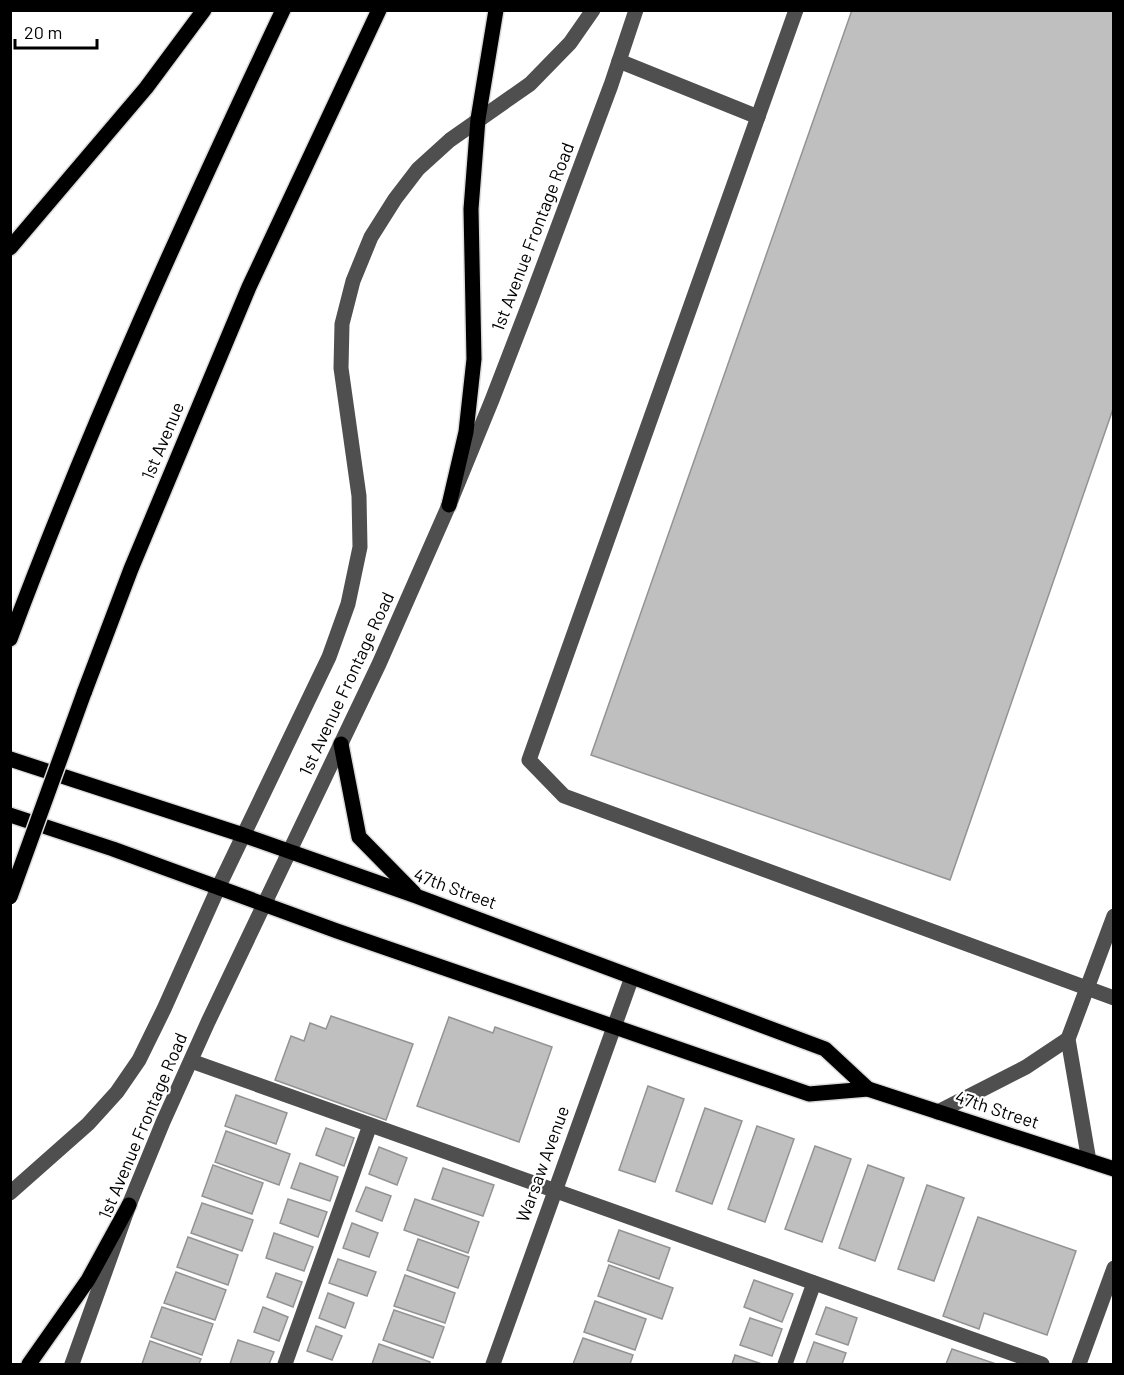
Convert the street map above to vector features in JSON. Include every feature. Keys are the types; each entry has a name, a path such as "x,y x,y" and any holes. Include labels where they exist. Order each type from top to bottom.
{"main road":[{"path":"10,248 146,88 204,10"},
{"path":"10,639 95,428 209,167 282,10"},
{"name":"1st Avenue","path":"10,897 131,568 249,287 379,10"},
{"path":"449,505 466,432 474,359 471,209 478,119 496,10"},
{"path":"341,744 359,837 417,896"},
{"name":"47th Street","path":"10,759 243,835 417,896 825,1048 868,1089"},
{"name":"47th Street","path":"10,815 219,886 266,905 612,1027 809,1094 868,1089 1113,1169"},
{"path":"29,1365 88,1280 129,1205"}],"street":[{"name":"1st Avenue Frontage Road","path":"10,1193 88,1124 117,1092 139,1060 243,835 329,657 348,604 360,547 359,496 341,368 342,324 353,281 371,237 418,169 450,140 530,84 570,44 593,10"},
{"name":"1st Avenue Frontage Road","path":"72,1365 129,1205 191,1061 379,664 449,505 492,400 636,10"},
{"path":"796,10 529,760 564,796 1113,998"},
{"path":"619,61 758,117"},
{"path":"1089,1161 1068,1039 1113,916"},
{"name":"Warsaw Avenue","path":"493,1365 612,1027 632,977"},
{"path":"938,1112 1026,1067 1068,1039"},
{"path":"191,1061 1042,1365"},
{"path":"285,1365 370,1125"},
{"path":"1079,1365 1113,1268"},
{"path":"785,1365 814,1283"}],"building":[{"path":"852,10 1114,10 1114,406 950,880 591,755"},
{"path":"331,1016 413,1044 386,1120 275,1080 291,1036 304,1041 310,1023 326,1029"},
{"path":"449,1017 493,1033 495,1027 552,1047 519,1142 417,1106"},
{"path":"648,1086 684,1099 655,1182 619,1170"},
{"path":"236,1095 287,1113 276,1144 225,1126"},
{"path":"705,1108 742,1121 712,1204 676,1191"},
{"path":"757,1126 794,1139 765,1222 728,1209"},
{"path":"326,1128 354,1138 344,1166 316,1155"},
{"path":"226,1131 290,1154 279,1185 215,1162"},
{"path":"815,1146 851,1159 822,1242 785,1229"},
{"path":"379,1147 407,1158 397,1185 369,1174"},
{"path":"300,1163 338,1177 330,1201 291,1188"},
{"path":"213,1165 263,1183 252,1214 202,1196"},
{"path":"868,1165 904,1178 875,1261 839,1248"},
{"path":"443,1168 494,1185 483,1216 432,1199"},
{"path":"927,1185 964,1198 934,1281 898,1269"},
{"path":"366,1187 391,1196 382,1221 356,1211"},
{"path":"288,1199 327,1212 318,1237 280,1223"},
{"path":"415,1199 479,1222 468,1253 404,1230"},
{"path":"202,1203 253,1220 242,1251 191,1233"},
{"path":"978,1217 1076,1251 1047,1335 984,1313 979,1329 943,1316"},
{"path":"352,1223 378,1233 369,1257 343,1248"},
{"path":"619,1230 670,1248 659,1279 608,1261"},
{"path":"274,1233 313,1247 304,1271 266,1258"},
{"path":"188,1237 238,1255 228,1285 177,1267"},
{"path":"418,1239 469,1257 458,1288 407,1270"},
{"path":"338,1259 376,1272 367,1296 329,1283"},
{"path":"609,1265 673,1288 662,1319 598,1296"},
{"path":"176,1272 226,1290 215,1320 164,1303"},
{"path":"276,1273 302,1282 293,1307 267,1297"},
{"path":"405,1275 455,1293 445,1323 394,1306"},
{"path":"754,1280 793,1294 782,1322 744,1307"},
{"path":"328,1293 354,1303 345,1328 319,1318"},
{"path":"595,1301 646,1319 635,1350 584,1332"},
{"path":"162,1307 213,1324 202,1355 151,1337"},
{"path":"263,1307 288,1317 279,1341 254,1332"},
{"path":"826,1307 857,1318 848,1345 816,1334"},
{"path":"394,1310 444,1327 433,1358 383,1340"},
{"path":"750,1318 782,1329 772,1356 740,1345"},
{"path":"316,1326 342,1336 332,1360 307,1351"},
{"path":"583,1338 633,1355 630,1364 573,1364"},
{"path":"238,1340 274,1352 269,1364 230,1364"},
{"path":"150,1341 201,1359 199,1364 142,1364"},
{"path":"814,1342 846,1353 842,1364 806,1364"},
{"path":"379,1344 430,1362 429,1364 372,1364"},
{"path":"952,1349 996,1364 946,1364"},
{"path":"735,1355 762,1364 732,1364"}]}
